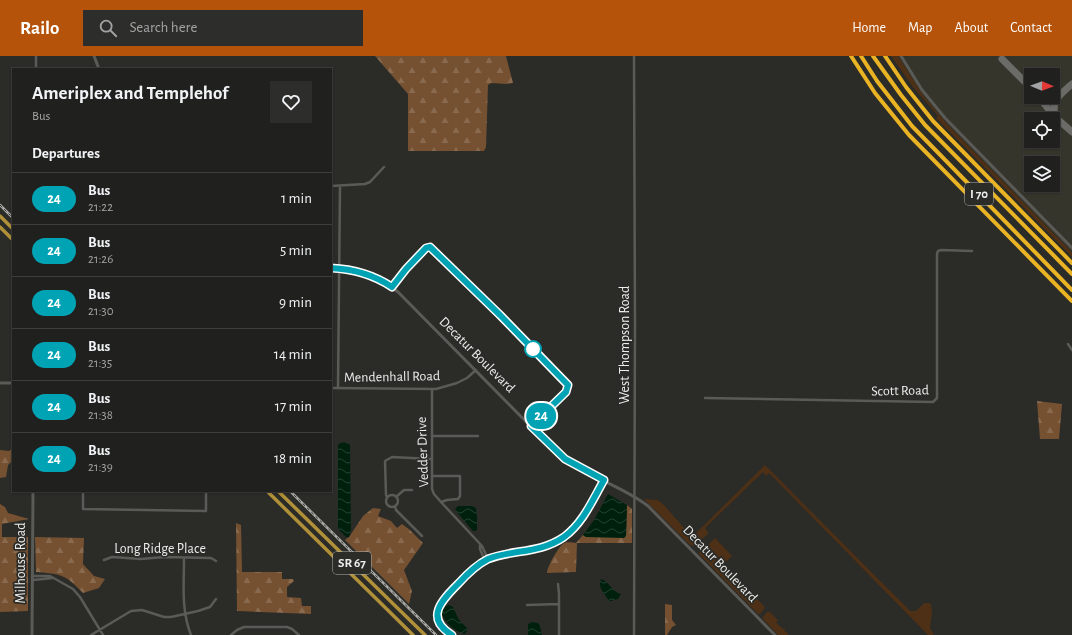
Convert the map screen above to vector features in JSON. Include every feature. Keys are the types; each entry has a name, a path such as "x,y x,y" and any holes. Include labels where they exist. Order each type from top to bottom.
{"highway":[{"path":"851,56 875,93 909,135 1072,301"},
{"name":"I 70","path":"861,56 888,96 912,126 1072,290"},
{"name":"I 70","path":"873,56 896,89 925,125 1072,274"},
{"path":"885,56 906,87 933,121 1072,263"}],"main road":[{"path":"0,216 12,228"},
{"path":"0,227 12,239"},
{"name":"SR 67","path":"268,492 413,635"},
{"name":"SR 67","path":"279,492 425,635"}],"street":[{"path":"36,56 36,68"},
{"path":"94,56 99,68"},
{"name":"West Thompson Road","path":"634,56 634,635"},
{"path":"901,56 916,82 945,118 1072,248"},
{"path":"332,186 366,184 384,168"},
{"path":"338,388 340,186"},
{"name":"Scott Road","path":"705,398 933,402 937,398 937,254 938,251 941,250 972,251"},
{"name":"Decatur Boulevard","path":"332,268 367,274 396,290 559,455 571,463 634,496 653,511 774,635"},
{"path":"1068,344 1072,350"},
{"name":"Mendenhall Road","path":"332,388 432,389 454,385 476,370"},
{"path":"0,383 12,383"},
{"name":"Vedder Drive","path":"432,389 432,489 434,494 480,544 480,549 487,560"},
{"path":"432,436 478,436"},
{"path":"395,506 388,506 386,502 386,461 392,457 431,459"},
{"path":"432,476 460,476 460,496 458,499 441,502"},
{"path":"452,635 445,630 440,623 438,613 440,604 471,570 487,560 499,556 539,549 564,537 583,518 604,480"},
{"path":"396,497 404,490 412,490"},
{"name":"Milhouse Road","path":"32,635 33,492"},
{"path":"83,492 83,509 206,511 206,492"},
{"path":"387,497 391,495 396,497"},
{"path":"395,506 398,502 396,497"},
{"path":"395,506 396,510 422,536"},
{"name":"Long Ridge Place","path":"104,560 112,557 141,559 164,557 211,558 216,561"},
{"path":"184,558 184,615 191,635"},
{"path":"33,578 51,580 54,578 68,585 76,593 103,635"},
{"path":"558,584 559,635"},
{"path":"91,635 125,614 134,611 146,611 166,617 184,615 210,607 216,600"},
{"path":"528,604 559,604"},
{"path":"231,635 238,629 246,627 287,628 292,629 299,635"}],"shaded area":[{"path":"891,56 898,56 923,95 947,124 1072,252 1072,257 936,118 938,116 913,87"},
{"path":"898,56 1072,56 1072,252 947,124 923,95"},
{"path":"765,465 910,611 916,611 924,603 931,604 932,612 930,628 934,635 928,635 769,473 766,476 763,472 705,528 708,534 694,546 690,545 644,499 658,500 692,537"},
{"path":"715,538 732,556 721,566 723,568 726,567 724,569 731,576 733,574 732,577 739,584 741,583 740,585 747,592 749,591 748,593 754,600 757,599 765,607 760,614 758,614 699,554 700,549 707,546"},
{"path":"767,612 770,612 778,620 776,622 783,629 786,628 784,630 789,635 778,635 763,619"}],"green space":[{"path":"375,56 506,56 513,83 491,83 488,85 486,147 484,151 408,151 408,94"},
{"path":"1037,401 1062,404 1059,439 1040,439"},
{"path":"12,449 12,461 8,465 6,477 0,478 0,450 9,451"},
{"path":"0,504 5,507 8,513 29,519 2,524 2,537 28,537 28,611 0,612"},
{"path":"627,505 632,509 632,543 577,543 576,572 547,573 554,557 561,546 565,543 576,543 583,535 586,537 626,536"},
{"path":"373,508 381,509 378,516 391,521 397,528 402,524 423,543 404,570 412,591 409,604 345,540 349,537 363,516"},
{"path":"236,523 241,525 242,572 282,572 282,579 293,579 294,581 287,587 287,597 301,598 302,606 311,606 311,614 237,611"},
{"path":"35,537 84,538 83,564 94,576 105,579 99,588 83,593 72,582 62,576 51,573 36,572"},
{"path":"665,604 672,605 672,620 676,625 672,627 667,635 665,635"}],"water":[{"path":"346,442 350,445 351,532 349,537 346,537 338,528 338,445"},
{"path":"608,494 627,505 626,536 624,538 586,537 583,535 594,520"},
{"path":"458,506 472,506 476,508 477,530 473,531 456,511 455,509"},
{"path":"601,579 621,594 618,599 609,601 601,588"},
{"path":"449,605 453,607 459,620 468,629 465,634 460,633 450,626 443,616 442,612 444,608"},
{"path":"532,622 538,623 542,635 528,635 528,624"}],"taxiway":[{"path":"1002,59 1024,81"},
{"path":"1054,112 1055,102 1072,84"},
{"path":"1045,104 1054,116 1072,132"}],"railway":[{"path":"0,205 12,217"},
{"path":"291,492 436,635"}],"bus line":[{"name":"24","path":"332,268 347,269 367,274 385,282 392,287 406,269 426,248 430,247 500,315 568,385 566,392 531,426 565,459 604,480 583,518 564,537 539,549 491,558 480,563 471,570 443,600 439,607 438,619 443,628 452,635"}]}
